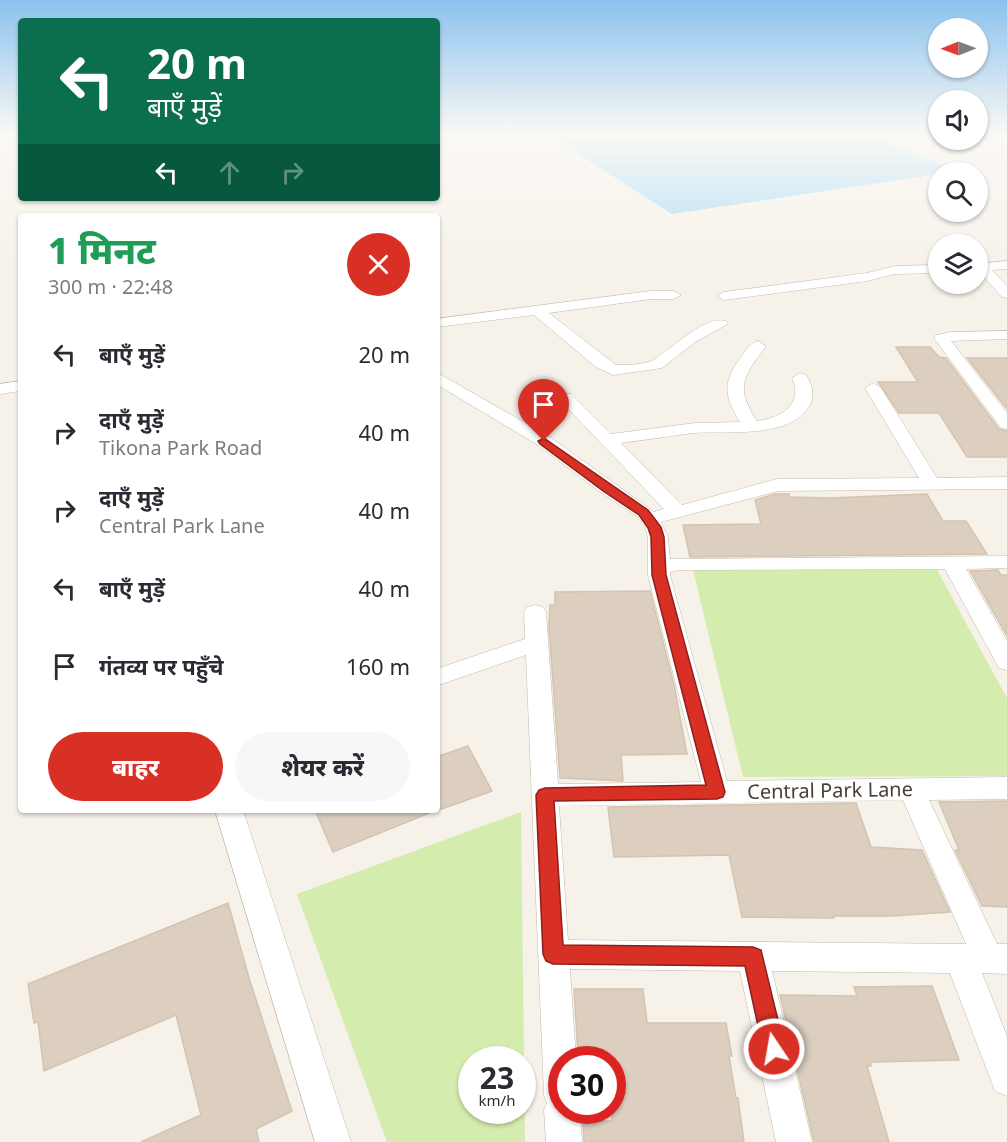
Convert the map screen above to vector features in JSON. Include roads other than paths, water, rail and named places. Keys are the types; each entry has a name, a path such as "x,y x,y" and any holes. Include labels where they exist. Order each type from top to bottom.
{"street":[{"path":"988,268 1007,265"},
{"path":"724,296 867,277 895,270 928,269"},
{"path":"988,270 1007,275"},
{"path":"988,273 1007,294"},
{"path":"440,322 651,294 674,295"},
{"path":"537,310 602,364 613,369 632,370 656,365 690,339 721,324"},
{"path":"1007,335 941,338 1007,424"},
{"path":"752,427 736,401 734,385 742,365 758,346"},
{"path":"440,378 544,441 607,488 644,512 650,519 658,537 659,575 717,792"},
{"path":"608,440 696,428 752,427 772,424 801,407 805,387 800,378"},
{"path":"0,389 18,386"},
{"path":"873,388 931,483"},
{"path":"565,397 677,512"},
{"path":"650,519 777,484 1007,483"},
{"path":"951,561 1007,662"},
{"path":"660,568 678,564 1007,561"},
{"path":"536,612 558,1046"},
{"path":"440,677 537,642"},
{"name":"Central Park Lane","path":"545,795 1007,788"},
{"path":"911,789 985,959 1007,1079"},
{"path":"230,813 333,1142"},
{"path":"553,954 985,959"},
{"path":"753,956 794,1142"},
{"path":"563,1124 564,1142"}],"water":[{"path":"630,187 850,187 672,214"}]}
